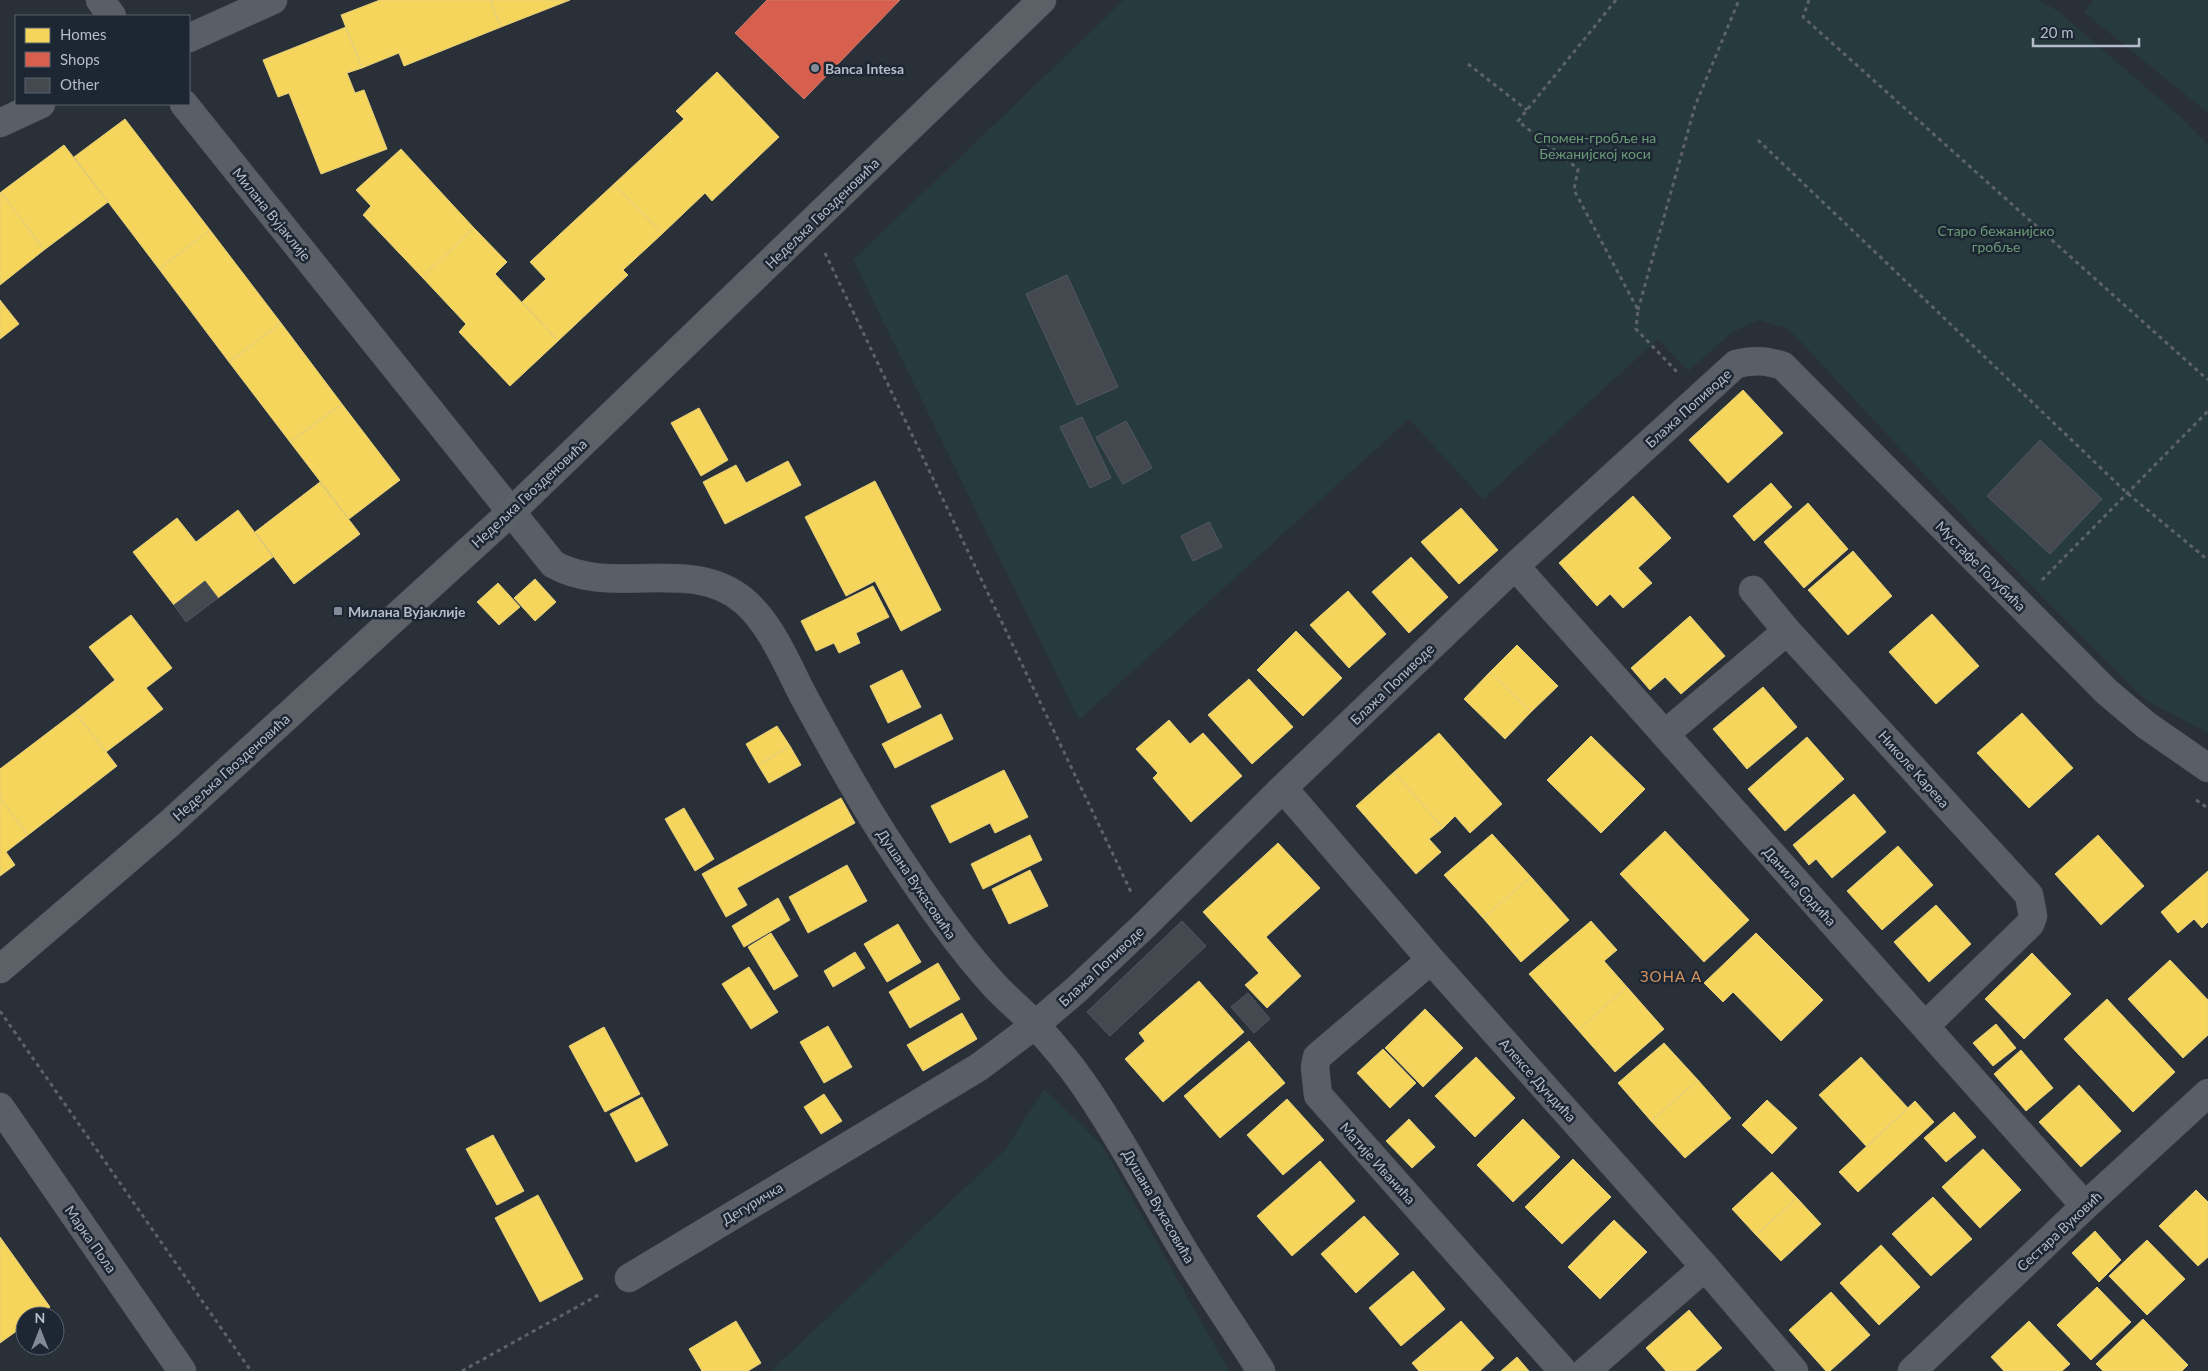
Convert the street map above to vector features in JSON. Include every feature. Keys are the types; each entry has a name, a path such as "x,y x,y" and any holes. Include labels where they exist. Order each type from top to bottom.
{"main road":[{"name":"Недељка Гвозденовића","path":"0,969 169,824 510,512 1042,0"}],"street":[{"path":"100,0 111,15"},
{"path":"190,38 273,0"},
{"path":"0,122 39,105"},
{"name":"Милана Вујаклије","path":"185,105 510,512"},
{"name":"Блажа Попиводе","path":"1035,1025 1076,990 1146,924 1284,788 1515,566 1736,364 1760,360"},
{"name":"Мустафе Голубића","path":"1760,360 1771,361 1783,366 2107,692 2146,724 2208,768"},
{"name":"Душана Вукасовића","path":"510,512 549,560 567,571 594,577 701,580 715,584 744,601 758,616 770,634 876,824 921,892 961,947 996,987 1035,1025 1080,1079 1116,1131 1184,1251 1261,1371"},
{"name":"Данила Срдића","path":"1515,566 2085,1206"},
{"name":"Николе Карева","path":"1753,590 1787,631 2031,900 2033,916 2030,924 1925,1026"},
{"path":"1665,734 1787,631"},
{"name":"Алексе Дундића","path":"1284,788 1431,960 1705,1267 1794,1371"},
{"name":"Матије Иванића","path":"1431,960 1317,1057 1315,1067 1318,1095 1562,1371"},
{"name":"Дегуричка","path":"629,1278 979,1067 1035,1025"},
{"name":"Сестара Вуковић","path":"1912,1371 2085,1206 2208,1093"},
{"name":"Марка Пола","path":"0,1107 182,1371"},
{"path":"1586,1371 1705,1267"}],"path":[{"path":"1616,0 1518,121 1578,169 1574,190 1638,310"},
{"path":"1700,397 1636,329 1638,310 1695,106 1739,0"},
{"path":"1809,0 1803,17 2208,380"},
{"path":"1468,64 1527,110"},
{"path":"1758,140 2127,494 2208,560"},
{"path":"811,223 1146,924"},
{"path":"2019,604 2208,411"},
{"path":"2193,798 2208,808"},
{"path":"0,1011 251,1371"},
{"path":"462,1371 629,1278"}],"green space":[{"path":"1124,0 2038,0 2058,11 2178,115 2208,145 2208,733 2144,699 1977,531 1789,329 1758,320 1731,333 1688,371 1658,339 1483,499 1409,419 1079,720 853,260"},
{"path":"2093,0 2208,0 2208,113 2084,12"},
{"path":"1044,1089 1102,1145 1229,1371 771,1371 1005,1150"}],"building: Homes":[{"path":"380,0 490,0 501,27 404,66 399,53 362,68 341,15"},
{"path":"490,0 570,0 501,27"},
{"path":"346,27 362,68 347,73 355,93 364,90 387,149 321,174 289,93 278,97 263,60"},
{"path":"717,72 779,137 712,201 705,193 662,234 614,184 684,119 676,111"},
{"path":"125,119 210,230 159,269 74,157"},
{"path":"64,145 108,202 44,250 1,192"},
{"path":"401,149 474,228 422,277 363,215 371,206 356,190"},
{"path":"614,184 662,234 623,270 628,275 558,341 522,302 546,279 530,262"},
{"path":"0,193 44,250 0,285"},
{"path":"474,228 507,262 495,274 558,341 510,386 459,332 466,324 422,277"},
{"path":"210,230 281,323 229,362 159,269"},
{"path":"0,300 19,324 0,339"},
{"path":"281,323 342,404 290,442 229,362"},
{"path":"1743,390 1783,433 1728,483 1689,440"},
{"path":"342,404 400,480 349,519 290,442"},
{"path":"699,408 728,460 701,476 671,423"},
{"path":"788,461 801,485 725,524 703,482 736,465 746,483"},
{"path":"875,481 941,610 901,631 875,581 846,596 805,517"},
{"path":"320,482 360,534 294,584 255,532"},
{"path":"1771,483 1792,507 1754,541 1733,516"},
{"path":"1633,496 1671,538 1638,568 1652,583 1623,608 1610,594 1597,606 1559,563"},
{"path":"1808,503 1848,549 1804,588 1764,542"},
{"path":"1461,508 1498,550 1459,584 1421,542"},
{"path":"238,510 273,557 218,598 205,581 174,605 133,552 177,518 196,542"},
{"path":"1853,551 1892,596 1848,635 1808,590"},
{"path":"1411,557 1448,597 1409,633 1372,592"},
{"path":"535,579 556,602 535,621 514,598"},
{"path":"498,583 520,607 499,625 477,602"},
{"path":"873,586 889,617 856,633 860,643 839,653 834,643 816,651 801,621"},
{"path":"1348,591 1386,634 1349,668 1310,625"},
{"path":"1932,614 1979,666 1936,704 1889,652"},
{"path":"131,615 172,668 146,688 163,709 106,752 75,712 115,680 89,647"},
{"path":"1690,616 1725,656 1681,694 1665,677 1650,690 1631,668"},
{"path":"1296,631 1342,678 1303,716 1257,670"},
{"path":"1517,645 1558,686 1531,712 1490,672"},
{"path":"902,670 921,707 888,723 870,686"},
{"path":"1490,672 1531,712 1505,739 1464,699"},
{"path":"1249,679 1293,727 1252,764 1208,715"},
{"path":"1763,687 1797,727 1747,769 1713,729"},
{"path":"75,712 117,766 28,835 0,798 0,769"},
{"path":"2022,713 2073,768 2029,808 1977,753"},
{"path":"941,714 953,739 895,768 882,744"},
{"path":"1169,720 1190,744 1203,733 1242,776 1191,822 1153,778 1158,773 1136,749"},
{"path":"777,726 790,746 758,765 746,744"},
{"path":"1439,733 1502,804 1470,833 1455,816 1443,828 1394,772"},
{"path":"1591,736 1645,789 1601,833 1547,780"},
{"path":"1807,737 1844,779 1785,831 1748,789"},
{"path":"790,746 801,765 769,783 758,765"},
{"path":"1004,770 1028,817 995,833 990,823 950,843 931,806"},
{"path":"1394,772 1443,828 1429,839 1441,852 1416,874 1356,806"},
{"path":"1854,794 1886,832 1832,878 1816,859 1809,865 1793,845"},
{"path":"0,798 28,835 6,852 15,865 0,876"},
{"path":"841,798 855,823 737,888 747,905 726,917 702,874"},
{"path":"684,808 714,859 695,871 665,819"},
{"path":"1665,831 1749,920 1704,962 1620,874"},
{"path":"1492,834 1531,877 1483,918 1444,875"},
{"path":"1030,835 1042,860 983,889 971,864"},
{"path":"2098,835 2144,886 2101,925 2055,874"},
{"path":"1278,843 1320,888 1266,937 1301,976 1267,1008 1245,985 1259,973 1203,912"},
{"path":"1898,846 1933,885 1882,930 1847,891"},
{"path":"847,865 867,901 808,933 789,897"},
{"path":"1030,870 1048,906 1009,924 992,889"},
{"path":"2208,871 2208,922 2202,928 2194,919 2178,933 2161,912"},
{"path":"1531,877 1569,920 1521,962 1483,918"},
{"path":"778,898 790,920 744,947 732,926"},
{"path":"1936,905 1971,944 1929,982 1894,942"},
{"path":"1591,921 1617,950 1604,961 1627,987 1578,1030 1529,974"},
{"path":"898,924 921,962 887,982 864,944"},
{"path":"771,933 798,976 774,990 748,947"},
{"path":"1756,933 1823,1000 1781,1041 1733,992 1723,1002 1704,983"},
{"path":"855,952 865,968 833,987 824,971"},
{"path":"2032,953 2071,994 2024,1039 1985,999"},
{"path":"2170,960 2208,1000 2208,1035 2183,1058 2128,999"},
{"path":"938,963 960,999 910,1028 889,992"},
{"path":"749,967 778,1012 751,1029 722,984"},
{"path":"1199,981 1244,1032 1163,1102 1125,1059 1145,1041 1139,1033"},
{"path":"1627,987 1664,1029 1615,1072 1578,1030"},
{"path":"2107,999 2175,1072 2133,1112 2064,1039"},
{"path":"1425,1009 1463,1048 1423,1087 1385,1048"},
{"path":"962,1013 977,1039 923,1071 907,1045"},
{"path":"1996,1024 2016,1048 1993,1066 1973,1043"},
{"path":"828,1026 852,1067 824,1083 800,1042"},
{"path":"604,1027 640,1094 605,1112 569,1046"},
{"path":"1249,1041 1285,1083 1220,1138 1184,1096"},
{"path":"1664,1043 1698,1080 1651,1121 1618,1083"},
{"path":"1383,1049 1416,1083 1390,1108 1357,1073"},
{"path":"2021,1050 2053,1088 2026,1111 1994,1074"},
{"path":"1476,1057 1515,1098 1475,1137 1435,1096"},
{"path":"1861,1057 1908,1108 1867,1147 1819,1095"},
{"path":"1698,1080 1731,1118 1685,1158 1651,1121"},
{"path":"2079,1085 2121,1131 2081,1167 2039,1122"},
{"path":"824,1094 842,1121 821,1134 804,1107"},
{"path":"642,1097 668,1145 636,1162 610,1114"},
{"path":"1287,1099 1324,1140 1283,1175 1247,1135"},
{"path":"1767,1100 1797,1128 1772,1154 1742,1125"},
{"path":"1915,1101 1934,1122 1858,1192 1839,1172"},
{"path":"1954,1112 1976,1137 1946,1162 1924,1138"},
{"path":"1409,1119 1435,1147 1412,1168 1386,1141"},
{"path":"1523,1119 1560,1157 1513,1202 1477,1165"},
{"path":"493,1135 524,1191 497,1205 466,1149"},
{"path":"1983,1149 2021,1190 1980,1228 1942,1187"},
{"path":"1573,1159 1611,1197 1562,1244 1525,1207"},
{"path":"1320,1161 1355,1201 1292,1256 1257,1216"},
{"path":"1772,1172 1797,1198 1756,1235 1732,1209"},
{"path":"2196,1190 2208,1202 2208,1257 2198,1266 2159,1226"},
{"path":"538,1195 583,1279 540,1302 495,1218"},
{"path":"1933,1197 1972,1239 1931,1276 1892,1234"},
{"path":"1797,1198 1821,1224 1781,1261 1756,1235"},
{"path":"1364,1216 1399,1254 1356,1293 1321,1254"},
{"path":"1614,1220 1647,1252 1600,1299 1568,1267"},
{"path":"2095,1231 2121,1260 2099,1282 2072,1253"},
{"path":"0,1237 49,1306 15,1306 15,1332 0,1343"},
{"path":"2147,1240 2185,1279 2147,1315 2109,1276"},
{"path":"1881,1245 1920,1287 1879,1325 1840,1283"},
{"path":"1413,1271 1445,1309 1401,1346 1369,1308"},
{"path":"2097,1287 2131,1322 2091,1360 2057,1325"},
{"path":"1831,1292 1870,1335 1830,1371 1826,1371 1789,1330"},
{"path":"1689,1310 1722,1348 1695,1371 1666,1371 1646,1348"},
{"path":"2143,1319 2188,1365 2182,1371 2103,1371 2096,1364"},
{"path":"736,1321 761,1363 748,1371 702,1371 689,1349"},
{"path":"1461,1321 1494,1358 1480,1371 1419,1371 1412,1363"},
{"path":"2029,1321 2070,1364 2062,1371 2004,1371 1991,1357"},
{"path":"1517,1357 1529,1371 1501,1371"}],"building: Shops":[{"path":"767,0 900,0 804,99 735,33"}],"building: Other":[{"path":"1067,275 1118,387 1077,405 1026,294"},
{"path":"1082,417 1111,478 1090,488 1060,427"},
{"path":"1126,421 1152,468 1123,484 1096,437"},
{"path":"2040,440 2102,499 2050,554 1987,496"},
{"path":"1209,522 1222,547 1193,561 1181,536"},
{"path":"205,581 218,598 186,622 174,605"},
{"path":"1182,921 1206,946 1110,1036 1087,1012"},
{"path":"1248,993 1270,1019 1254,1033 1231,1007"}],"place":[{"name":"Banca Intesa","path":"815,68"},
{"name":"Милана Вујаклије","path":"338,611"}],"district":[{"name":"ЗОНА А","path":"1671,976"}],"park label":[{"name":"Спомен-гробље на Бежанијској коси","path":"1595,146"},
{"name":"Старо бежанијско гробље","path":"1996,238"}]}
